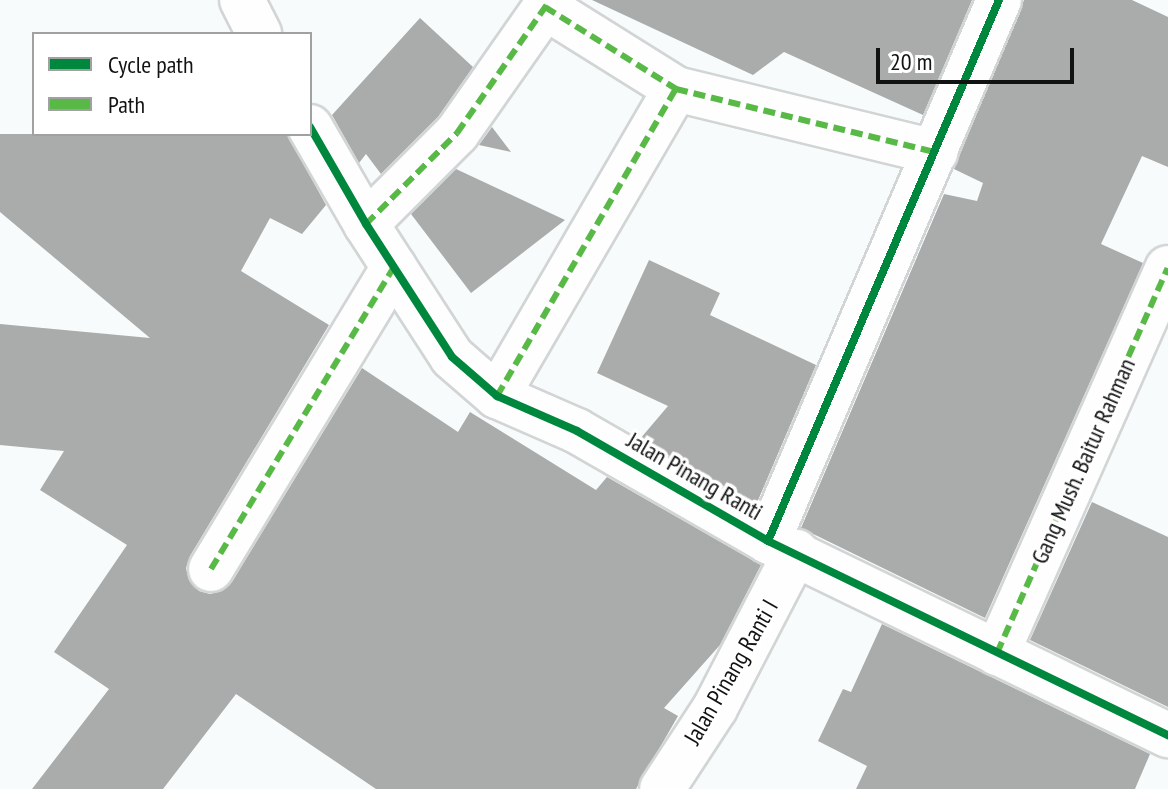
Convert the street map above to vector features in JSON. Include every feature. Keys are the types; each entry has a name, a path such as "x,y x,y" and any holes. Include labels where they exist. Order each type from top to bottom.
{"street":[{"path":"242,0 258,32"},
{"name":"Jalan Pinang Ranti I","path":"662,789 715,708 782,547 935,152 999,0"},
{"path":"366,224 457,133 547,4 676,89 935,152"},
{"path":"497,396 676,89"},
{"name":"Jalan Pinang Ranti","path":"312,130 366,224 452,357 497,396 577,431 827,571 1168,735"},
{"path":"211,569 394,267"},
{"name":"Gang Mush. Baitur Rahman","path":"997,653 1168,268"}],"building":[{"path":"592,0 972,0 923,115 784,52 753,75"},
{"path":"1024,0 1132,0 1168,17 1168,167 1142,156 1101,244 1143,263 985,618 801,528 944,194 977,201 983,183 954,169"},
{"path":"420,18 473,67 438,117 381,174 366,154 359,163 332,115"},
{"path":"492,127 511,152 479,145"},
{"path":"0,134 288,136 326,205 302,234 270,218 241,271 329,325 190,556 186,568 189,580 199,591 210,594 222,591 232,582 362,368 458,432 470,412 596,490 607,477 761,565 720,645 664,708 678,716 636,789 376,789 236,694 163,789 32,789 109,689 54,652 127,545 40,490 64,451 0,445 0,324 150,338 0,212"},
{"path":"456,169 565,220 471,293 411,214"},
{"path":"649,260 720,293 710,315 816,365 756,505 640,439 668,406 597,373"},
{"path":"1092,502 1168,537 1168,707 1030,640"},
{"path":"882,624 1150,754 1135,789 856,789 867,766 818,741 843,689 851,692"}],"marked path":[{"path":"366,224 457,133 550,0"},
{"path":"545,7 676,89 935,152"},
{"path":"497,396 676,89"},
{"path":"211,569 394,267"},
{"path":"997,653 1168,268"}],"cycle path":[{"path":"768,541 999,0"},
{"path":"312,130 366,224 452,357 497,396 577,431 768,541 1168,735"}]}
